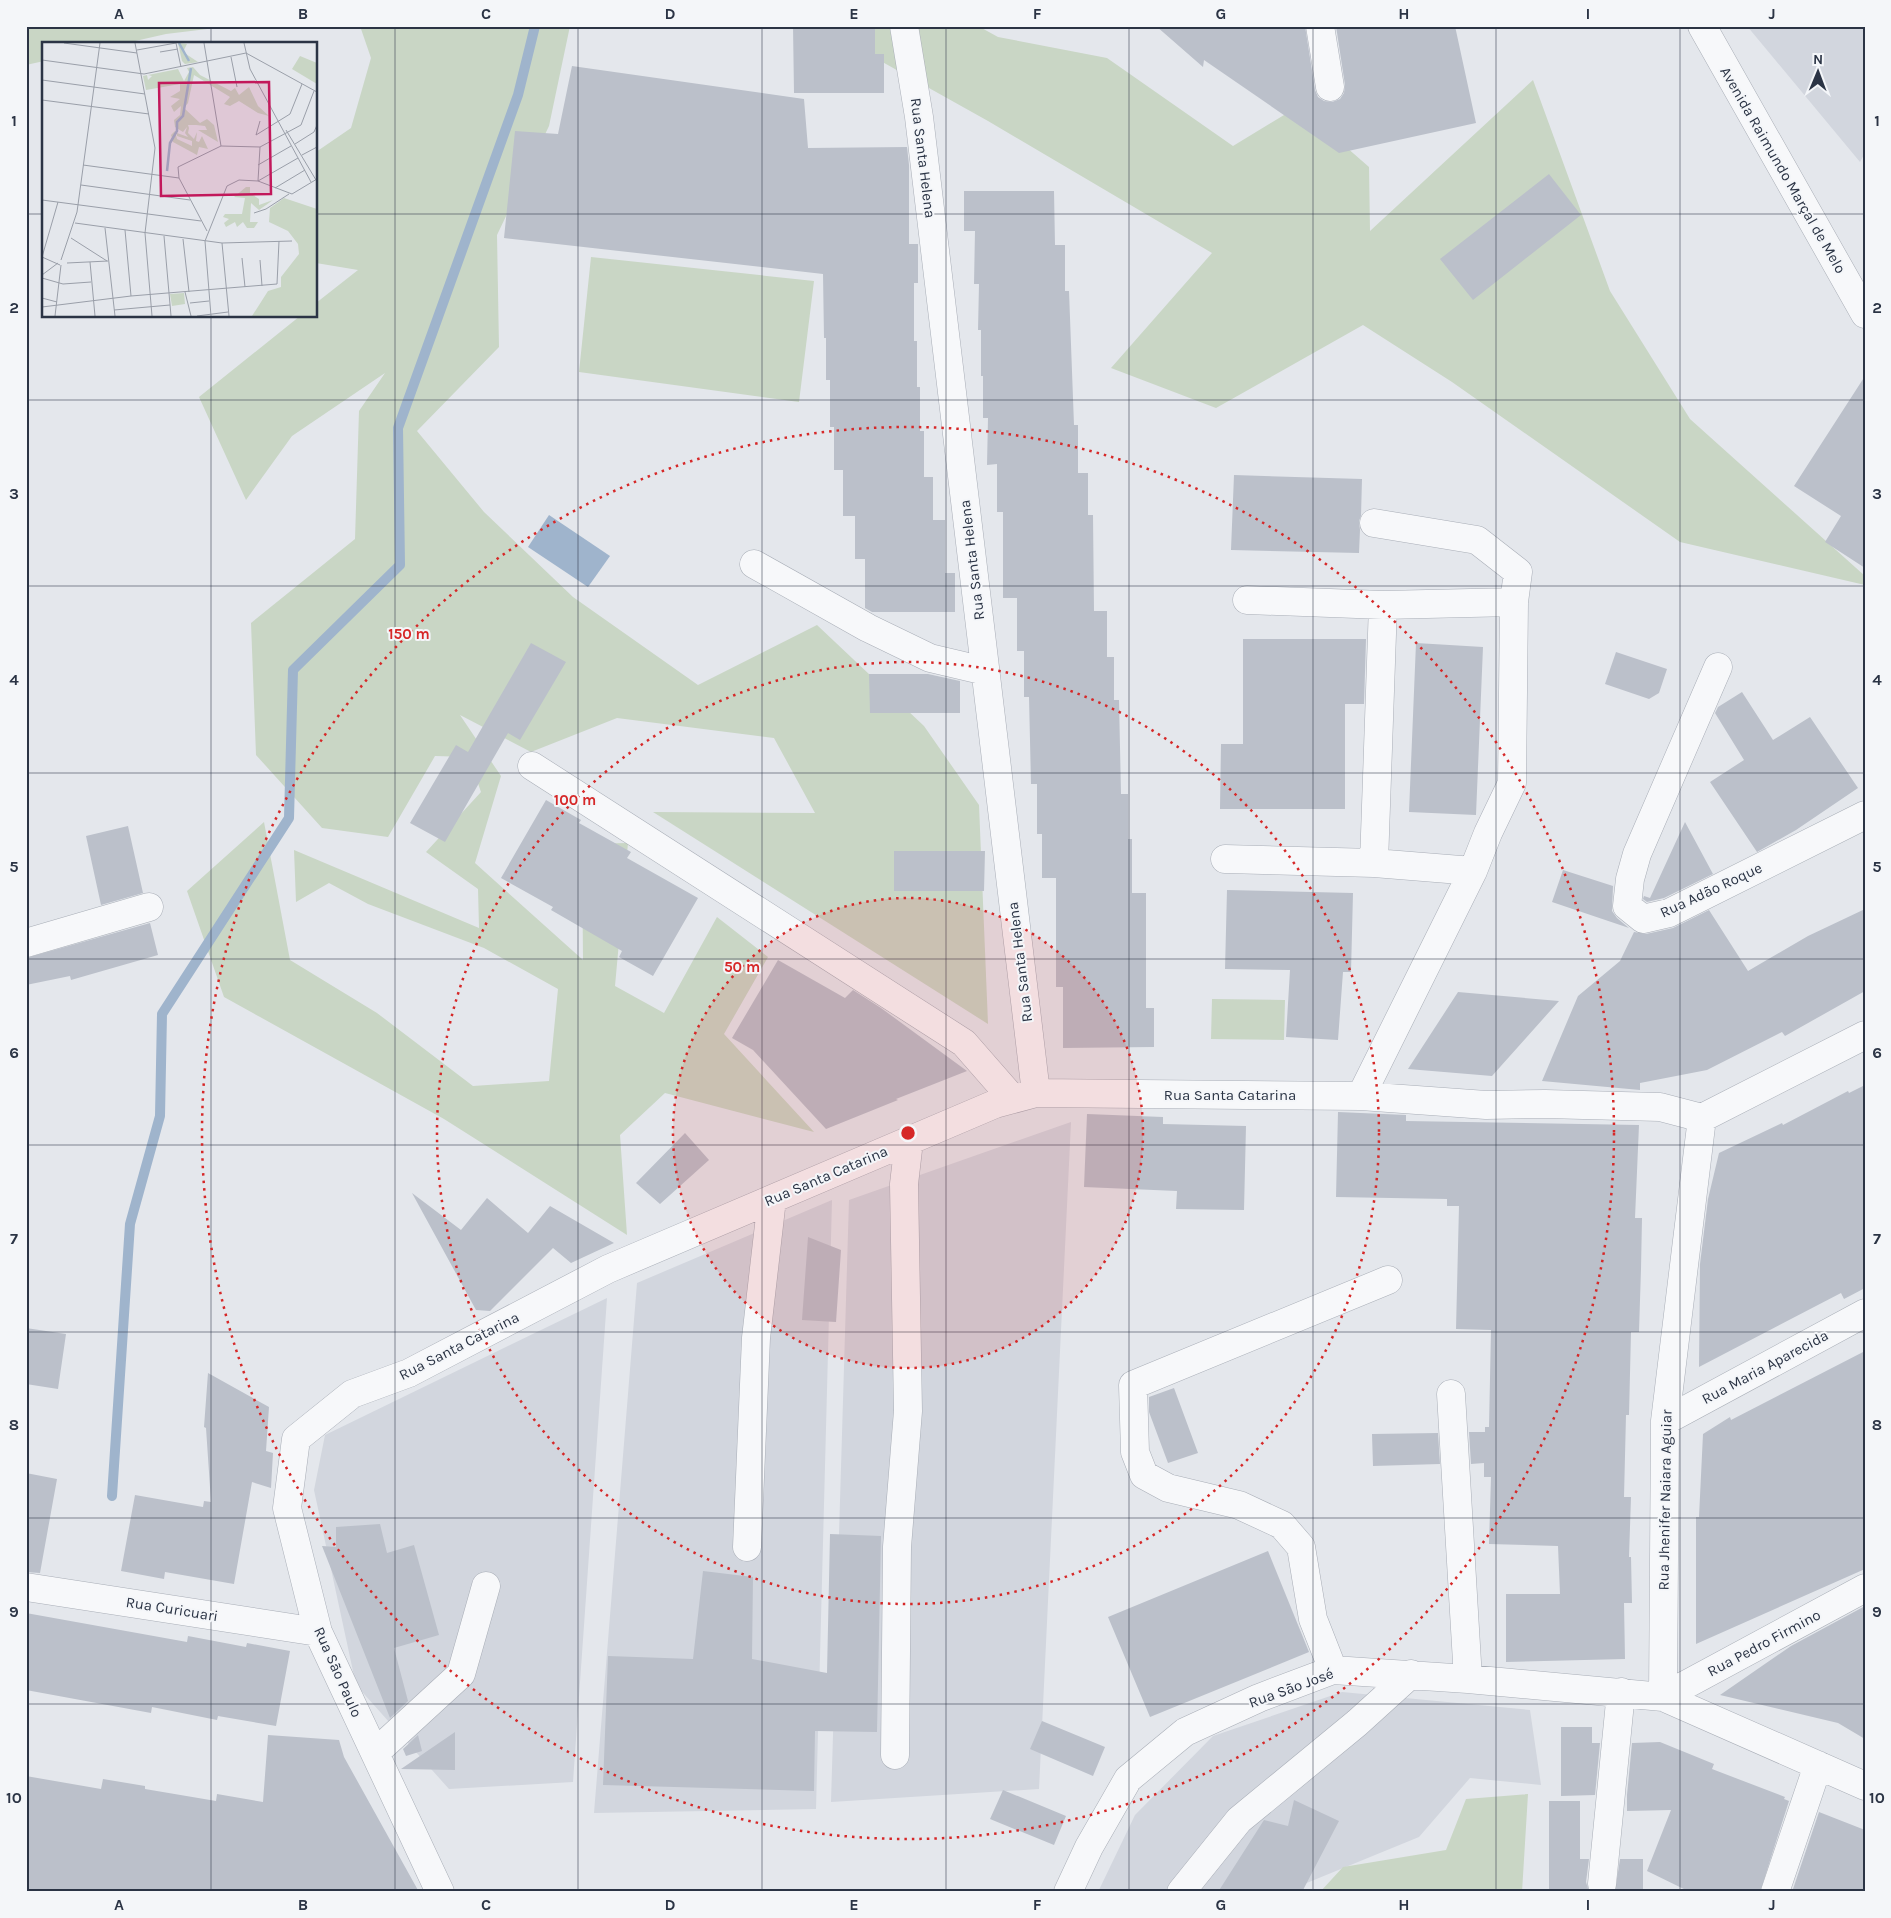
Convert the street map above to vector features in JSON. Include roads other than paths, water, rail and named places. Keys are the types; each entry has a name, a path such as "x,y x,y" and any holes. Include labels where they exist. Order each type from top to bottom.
{"street":[{"name":"Rua Santa Helena","path":"904,26 919,117 985,671 1024,1096"},
{"path":"1320,26 1330,87"},
{"name":"Avenida Raimundo Marçal de Melo","path":"1702,26 1865,314"},
{"path":"1361,1096 1473,871 1512,783 1514,602 1518,572 1478,540 1374,523"},
{"path":"754,564 868,628 930,658 985,671"},
{"path":"1247,600 1383,605 1514,602"},
{"path":"1374,863 1383,605"},
{"name":"Rua Adão Roque","path":"1718,667 1636,854 1630,879 1627,906 1643,919 1668,913 1865,815"},
{"path":"532,766 964,1043 1024,1096"},
{"path":"1225,858 1374,863 1473,871"},
{"path":"26,943 149,908"},
{"path":"1702,1118 1865,1035"},
{"name":"Rua Santa Catarina","path":"296,1439 352,1394 409,1373 608,1269 995,1104 1024,1096 1361,1096 1486,1106 1546,1104 1660,1108 1702,1118"},
{"name":"Rua Jhenifer Naiara Aguiar","path":"1663,1697 1665,1421 1702,1118"},
{"path":"895,1755 897,1556 908,1411 904,1184 909,1141"},
{"path":"747,1546 756,1338 772,1199"},
{"path":"1333,1670 1313,1620 1301,1547 1282,1525 1239,1505 1168,1488 1144,1475 1135,1452 1132,1385 1388,1280"},
{"name":"Rua Maria Aparecida","path":"1665,1421 1865,1313"},
{"path":"1451,1394 1468,1679"},
{"name":"Rua São Paulo","path":"296,1439 287,1508 318,1632 440,1892"},
{"path":"374,1753 461,1674 486,1586"},
{"name":"Rua Curicuari","path":"26,1587 318,1632"},
{"name":"Rua Pedro Firmino","path":"1663,1697 1865,1588"},
{"name":"Rua São José","path":"1068,1892 1089,1848 1128,1779 1185,1732 1259,1698 1333,1670 1411,1674 1663,1697"},
{"path":"1181,1892 1239,1820 1357,1723 1411,1674"},
{"path":"1602,1884 1621,1692"},
{"path":"1663,1697 1865,1786"},
{"path":"1774,1892 1818,1765"}],"water":[{"path":"549,515 610,556 588,587 528,547"}],"waterway":[{"path":"112,1496 130,1224 160,1116 162,1014 289,818 293,670 400,565 398,428 518,95 535,26"}]}
